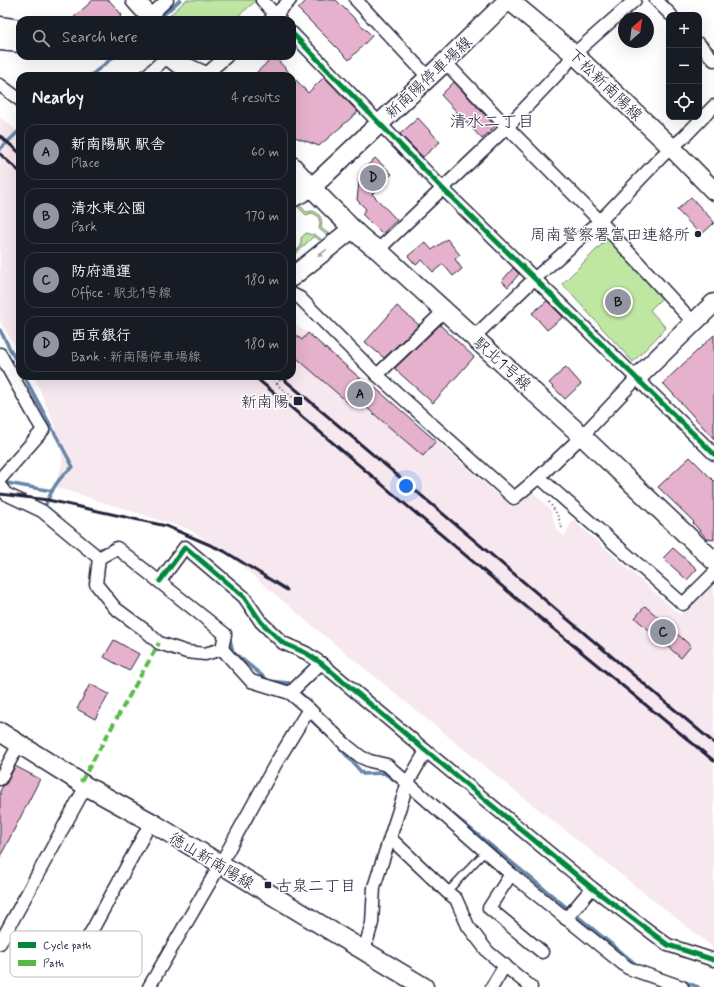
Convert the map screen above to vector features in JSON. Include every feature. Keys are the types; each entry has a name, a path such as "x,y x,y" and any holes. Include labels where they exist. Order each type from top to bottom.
{"main road":[{"path":"135,0 150,16"},
{"name":"下松新南陽線","path":"509,0 574,54 672,148 714,191"},
{"name":"新南陽停車場線","path":"296,196 311,188 428,77 446,62 509,0"},
{"path":"0,34 16,36"},
{"path":"174,60 197,72"},
{"name":"駅北1号線","path":"296,171 311,188 352,229 371,246 378,250 474,337 714,560"},
{"path":"296,274 352,229"},
{"path":"638,378 714,304"},
{"name":"徳山新南陽線","path":"0,732 86,786 151,822 364,951 415,984"}],"street":[{"path":"154,16 167,0"},
{"path":"262,0 273,16"},
{"path":"277,16 290,0"},
{"path":"378,250 507,126 565,66 574,54 635,0"},
{"path":"656,0 668,12"},
{"path":"359,1 428,77"},
{"path":"0,23 16,25"},
{"path":"296,37 442,188 714,454"},
{"path":"0,44 16,46"},
{"path":"702,47 714,60"},
{"path":"150,72 164,60"},
{"path":"210,72 223,60"},
{"path":"446,62 600,221 694,322"},
{"path":"0,85 16,97"},
{"path":"474,337 534,279 600,221 662,156 684,138 714,106"},
{"path":"296,296 300,298 377,375 514,498 539,477 582,436 638,378"},
{"path":"377,375 444,311"},
{"path":"0,354 44,430 0,479"},
{"path":"539,477 683,604 714,573"},
{"path":"0,486 6,494 42,511 99,558"},
{"path":"160,581 185,547 244,597 261,622 283,643 306,653 321,663 592,888 668,945 714,960"},
{"path":"99,558 117,548 160,581 224,634 222,649 251,681 290,693 360,757 387,765 511,874 628,968 682,987"},
{"path":"99,558 96,584 115,608 146,631 159,643 187,652 205,654 222,649"},
{"path":"290,693 321,663"},
{"path":"149,987 220,865 276,763 309,709"},
{"path":"0,779 19,744"},
{"path":"364,951 372,923 374,886 408,782 426,751"},
{"path":"0,943 86,786"},
{"path":"92,931 151,822"},
{"path":"390,838 456,899 468,926 488,952 531,987"},
{"path":"511,874 489,908 542,952"},
{"path":"566,919 592,888"},
{"path":"492,987 505,966"}],"lane":[{"path":"447,892 486,851"}],"path":[{"path":"272,380 297,402"},
{"path":"277,384 280,380"},
{"path":"294,406 301,397"},
{"path":"546,499 557,514 562,528"}],"shaded area":[{"path":"0,117 16,130 16,348 0,322"},
{"path":"296,325 372,385 511,506 529,488 551,510 556,529 564,536 573,520 680,615 705,586 714,587 714,948 515,791 310,624 229,555 188,529 55,487 62,463 61,441 36,380 296,380"}],"green space":[{"path":"186,0 256,1 238,16 169,16"},
{"path":"298,203 306,212 313,211 320,216 322,222 321,228 329,234 328,236 319,229 320,223 318,216 312,213 306,215 296,205"},
{"path":"306,233 312,235 314,234 321,239 319,240 314,236 296,253 296,250 301,246 301,238"},
{"path":"611,235 666,294 650,310 666,328 633,362 562,284"}],"building":[{"path":"93,0 109,0 122,15 121,16 75,16"},
{"path":"307,0 336,0 372,36 349,60 298,9"},
{"path":"270,60 278,60 289,72 257,72"},
{"path":"324,77 358,112 319,146 296,137 296,80 308,93"},
{"path":"454,82 495,126 482,139 441,95"},
{"path":"418,118 440,142 423,157 400,134"},
{"path":"375,158 392,174 372,194 397,220 382,234 362,214 366,209 357,200 360,173"},
{"path":"691,197 714,222 701,235 677,210"},
{"path":"447,239 460,255 455,259 462,269 453,276 443,264 433,272 422,260 416,265 408,256 425,242 432,250"},
{"path":"513,268 519,274 508,287 502,281"},
{"path":"547,301 563,317 547,330 532,313"},
{"path":"397,306 419,325 384,358 365,342"},
{"path":"440,325 474,357 433,403 395,368"},
{"path":"308,333 370,387 372,385 436,441 423,456 359,401 353,407 296,357 296,335 302,340"},
{"path":"714,335 714,439 663,383"},
{"path":"566,367 581,384 565,399 549,383"},
{"path":"690,457 714,481 714,540 707,539 693,523 694,522 658,487"},
{"path":"673,548 697,569 687,580 663,558"},
{"path":"645,606 691,646 681,658 635,618"},
{"path":"114,640 139,654 129,671 104,657"},
{"path":"90,684 109,694 95,719 77,709"},
{"path":"15,766 40,779 0,857 0,791 7,783"}],"waterway":[{"path":"162,16 180,0"},
{"path":"95,72 110,60"},
{"path":"0,149 16,134"},
{"path":"0,330 16,360"},
{"path":"26,380 73,467 59,480 45,506 55,514"},
{"path":"7,483 52,491"},
{"path":"95,548 98,550 108,547"},
{"path":"229,635 233,652 269,681 289,683 308,700 309,704"},
{"path":"310,714 311,720 337,744"},
{"path":"341,749 363,774 384,773 399,783"},
{"path":"439,803 637,965"},
{"path":"682,981 698,987"}],"railway":[{"path":"0,136 16,150"},
{"path":"0,154 16,168"},
{"path":"259,380 517,599 714,761"},
{"path":"285,380 714,743"},
{"path":"0,494 48,500 166,526 224,551 287,590"}],"marked path":[{"path":"81,782 159,643"}],"cycle path":[{"path":"296,37 442,188 714,454"},
{"path":"160,581 185,547 244,597 261,622 283,643 306,653 321,663 592,888 668,945 714,960"}],"place":[{"name":"西京銀行","path":"373,178"},
{"name":"周南警察署富田連絡所","path":"698,234"},
{"name":"清水東公園","path":"618,302"},
{"name":"新南陽駅 駅舎","path":"360,394"},
{"name":"新南陽","path":"298,401"},
{"name":"防府通運","path":"663,632"},
{"name":"古泉二丁目","path":"268,885"}],"district":[{"name":"清水二丁目","path":"492,121"}]}
